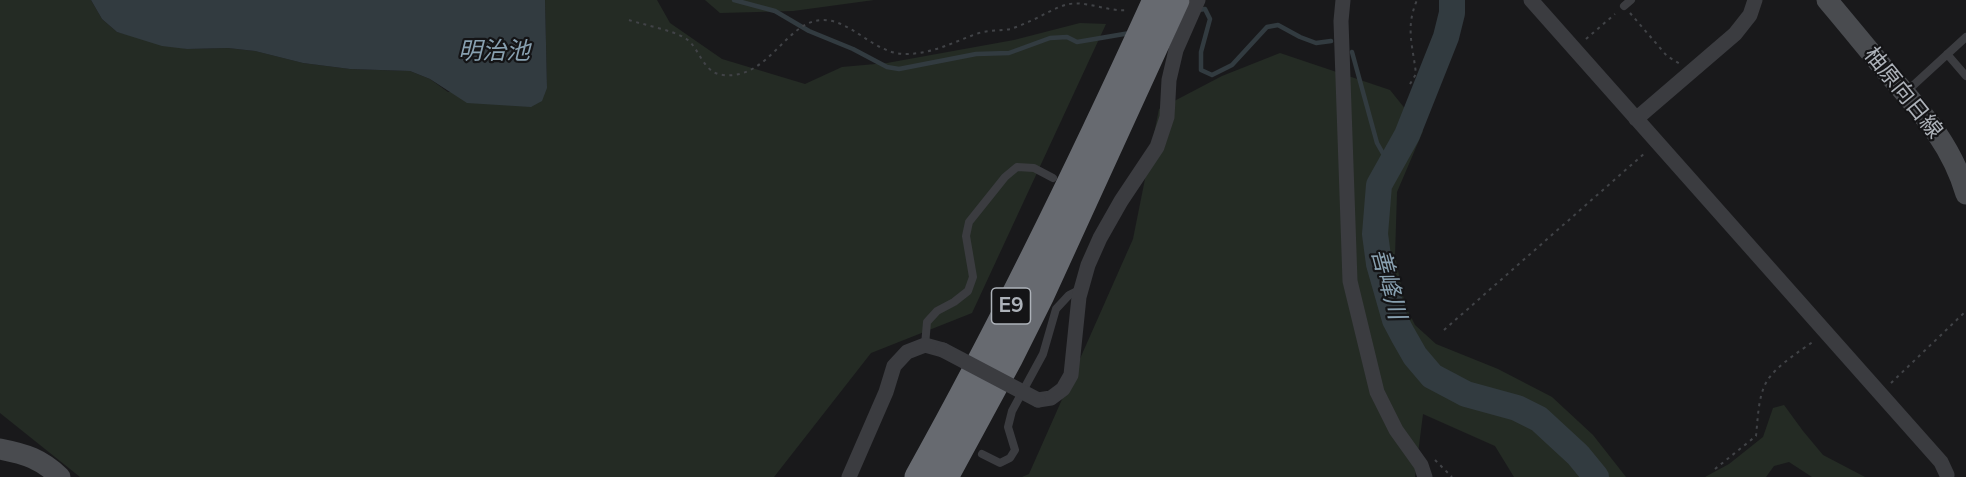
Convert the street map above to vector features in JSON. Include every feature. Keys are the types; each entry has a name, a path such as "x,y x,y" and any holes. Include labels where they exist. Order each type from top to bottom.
{"highway":[{"name":"E9","path":"945,477 1010,357 1105,136 1144,5"},
{"name":"E9","path":"918,477 1105,136 1190,5"}],"main road":[{"name":"柚原向日線","path":"1827,0 1930,122 1948,148 1966,194"},
{"path":"0,449 28,455 42,461 60,477"}],"street":[{"path":"1343,0 1341,21 1350,281 1377,392 1396,430 1422,465 1425,477"},
{"path":"1531,0 1941,462 1947,475"},
{"path":"1636,119 1735,34 1750,15 1755,0"},
{"path":"849,477 886,392 894,366 907,352 925,345 943,350 1038,400 1051,398 1063,389 1071,375 1082,288 1088,266 1100,238 1121,201 1157,147 1167,117 1169,80 1190,5"}],"lane":[{"path":"1624,6 1631,0"},
{"path":"1905,93 1966,37"},
{"path":"1947,54 1966,76"},
{"path":"925,345 927,322 937,311 954,303 968,291 973,277 966,236 969,222 1005,177 1017,167 1034,168 1053,178"},
{"path":"982,454 999,463 1010,458 1015,450 1008,427 1012,411 1043,354 1056,309 1069,295 1082,288"}],"path":[{"path":"1410,84 1416,74 1409,34 1413,9 1417,0"},
{"path":"629,20 686,38 707,67 719,75 737,76 753,70 796,32 813,22 824,20 842,25 884,50 902,54 920,54 952,45 980,33 1011,29 1069,4 1081,4 1114,11 1144,5"},
{"path":"1575,49 1624,6 1667,56 1691,71"},
{"path":"1444,330 1657,142"},
{"path":"1880,393 1966,311"},
{"path":"1715,469 1756,436 1760,400 1768,380 1788,360 1825,332"}],"shaded area":[{"path":"0,0 91,0 102,19 117,32 187,49 228,48 255,51 303,63 350,69 410,71 430,79 448,92 547,88 545,0 657,0 670,23 722,59 805,84 842,67 887,63 1014,40 1080,23 1106,24 972,313 871,353 774,477 80,477 0,413"},
{"path":"705,0 874,0 793,11 720,13"},
{"path":"1280,53 1390,90 1423,131 1397,192 1395,256 1405,305 1415,325 1436,344 1498,369 1552,397 1593,435 1626,477 1514,477 1495,446 1423,414 1415,477 1022,477 1029,474 1133,239 1159,109 1222,76"},
{"path":"1784,405 1823,455 1865,477 1812,477 1789,462 1774,466 1766,477 1705,477 1729,464 1763,437 1773,408"}],"water":[{"name":"明治池","path":"91,0 545,0 547,88 542,101 531,107 467,103 430,79 410,71 350,69 303,63 255,51 228,48 187,49 162,46 117,32 102,19"}],"waterway":[{"path":"734,0 775,11 809,31 853,49 887,67 899,69 976,54 1009,53 1050,38 1067,37 1077,42 1130,33"},
{"name":"善峰川","path":"1452,0 1452,13 1446,37 1407,135 1379,185 1375,234 1379,264 1395,320 1415,356 1432,376 1466,394 1517,408 1539,419 1578,455 1596,477"},
{"path":"1198,10 1205,9 1210,19 1201,52 1201,70 1212,75 1232,65 1267,27 1278,25 1316,43 1331,41"},
{"path":"1352,52 1377,143 1389,164"}]}
